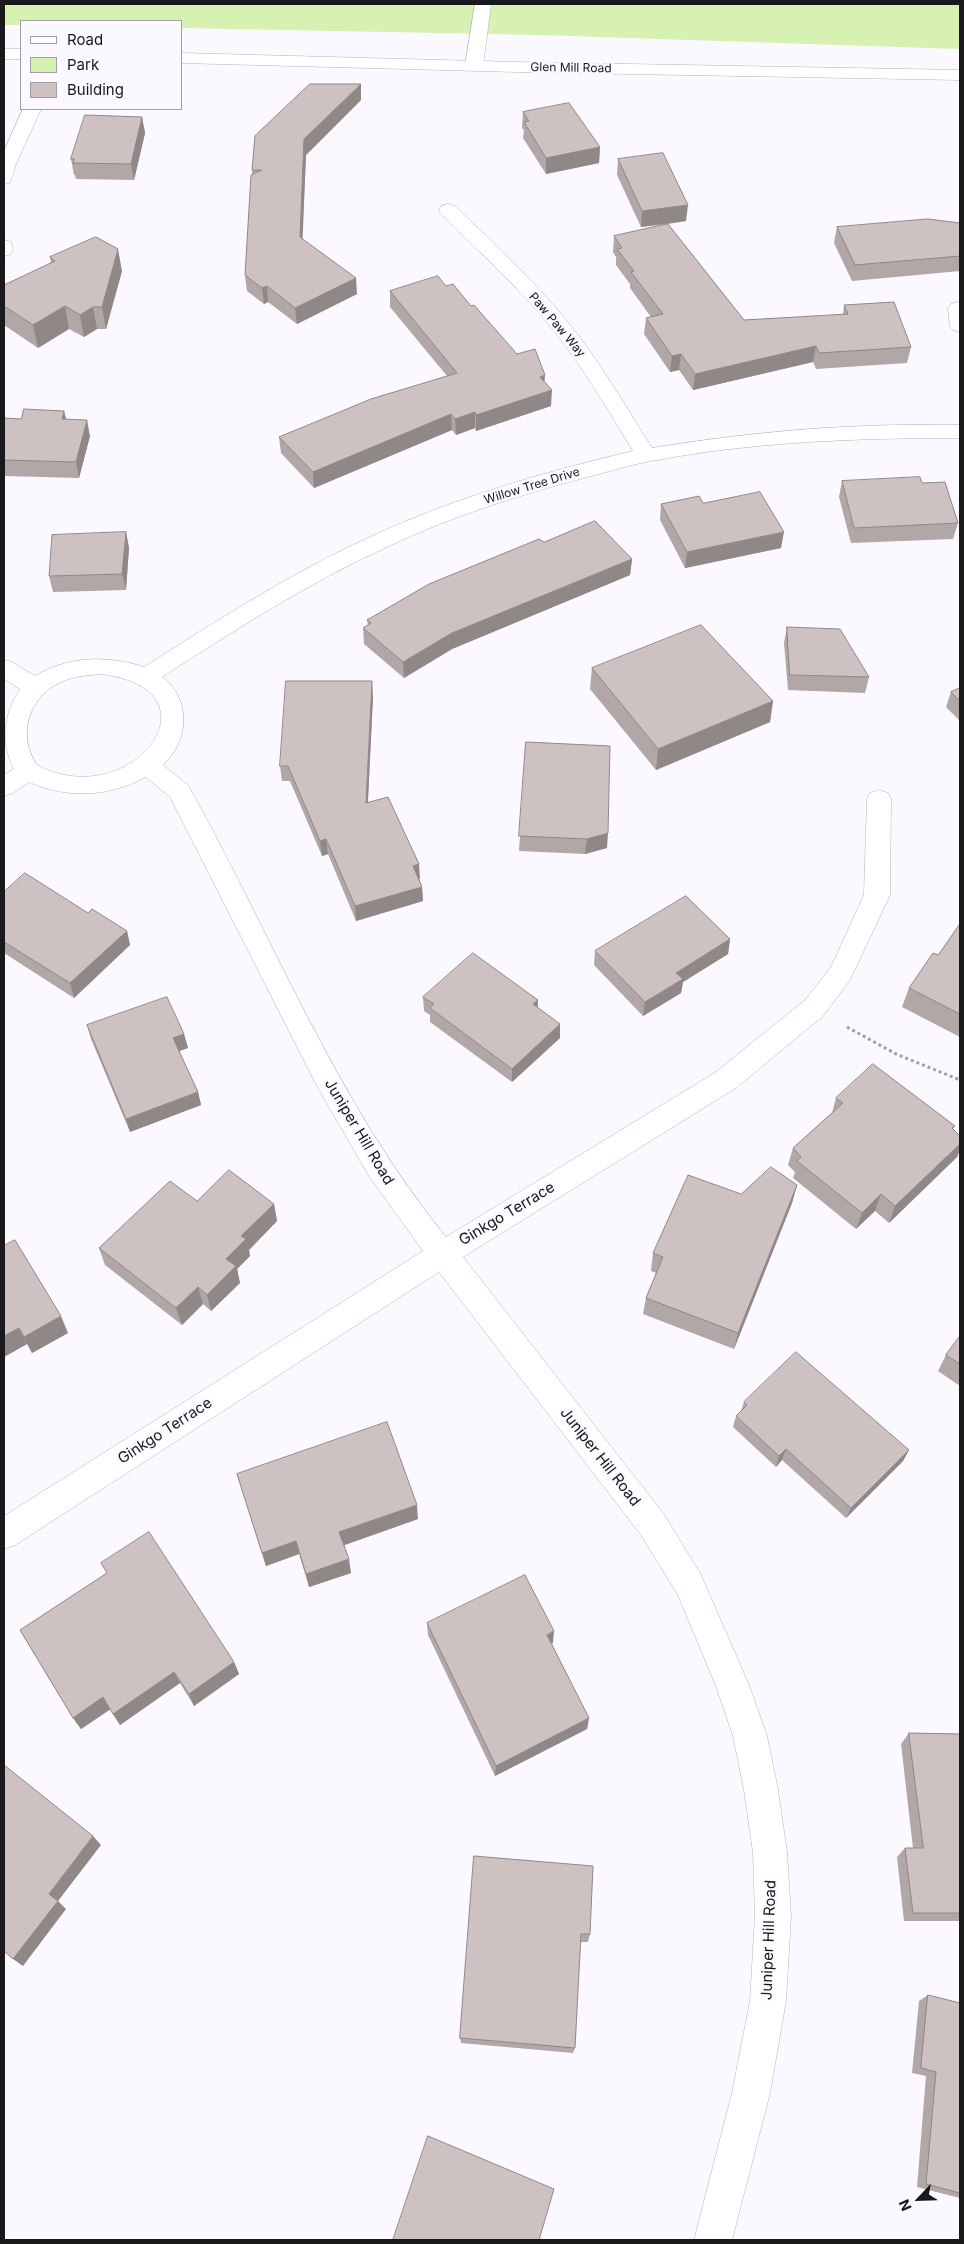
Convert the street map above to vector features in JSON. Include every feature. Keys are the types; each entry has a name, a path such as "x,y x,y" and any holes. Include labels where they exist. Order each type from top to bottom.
{"street":[{"path":"474,66 483,4"},
{"path":"4,54 20,54"},
{"name":"Glen Mill Road","path":"182,58 474,66 960,75"},
{"path":"4,179 7,164 32,110"},
{"name":"Paw Paw Way","path":"448,210 518,279 559,325 596,375 646,455"},
{"name":"Willow Tree Drive","path":"145,677 253,608 353,554 424,522 494,497 559,477 646,455 745,441 844,433 960,431"},
{"path":"101,666 124,669 145,677 162,691 172,708 173,728 164,748 147,766 125,777 100,784 73,786 48,781 28,770 14,756 7,739 9,720 18,702 34,687 54,676 101,666"},
{"path":"4,668 34,687"},
{"name":"Juniper Hill Road","path":"147,766 179,792 328,1080 379,1168 415,1220 652,1524 689,1584 721,1655 750,1736 761,1790 770,1852 773,1916 768,2001 751,2093 713,2240"},
{"path":"4,787 28,770"},
{"name":"Ginkgo Terrace","path":"4,1534 443,1254 726,1080 814,1008 841,973 877,895 879,799"}],"path":[{"path":"814,1008 896,1054 960,1080"}],"green space":[{"path":"4,4 960,4 960,49 541,35 182,28 182,20 20,20 20,25 4,25"}],"building":[{"path":"310,84 361,84 304,139 300,237 356,278 295,308 267,286 262,288 245,275 251,175 262,170 252,170 255,136"},
{"path":"569,103 600,147 546,158 524,122 529,121 523,112"},
{"path":"85,115 142,117 131,164 73,163 74,159 71,159"},
{"path":"663,153 688,205 642,211 618,159"},
{"path":"928,219 960,223 960,256 855,265 837,227"},
{"path":"668,224 744,320 848,314 844,305 894,302 911,347 819,353 816,346 695,374 681,354 672,356 646,318 663,314 631,272 634,271 617,249 622,248 614,236"},
{"path":"96,237 118,249 102,307 93,307 80,315 65,306 33,325 4,306 4,285 55,261 50,257"},
{"path":"438,276 446,286 453,284 471,306 474,305 517,354 535,349 545,375 540,377 552,390 476,415 475,412 455,419 451,414 313,472 279,437 371,399 457,373 390,291"},
{"path":"24,409 64,411 62,419 87,420 76,462 4,460 4,418 21,419"},
{"path":"920,477 922,483 945,482 958,523 854,528 842,481"},
{"path":"760,492 784,532 687,552 661,504 699,496 703,503"},
{"path":"595,521 632,559 452,633 403,662 363,628 371,623 367,620 429,584 539,539 544,542"},
{"path":"126,532 122,574 49,576 52,535"},
{"path":"701,625 773,701 658,749 592,668"},
{"path":"787,627 840,629 869,677 790,675"},
{"path":"286,681 372,681 366,803 388,797 419,864 413,866 422,887 355,906 326,839 320,841 288,766 280,766"},
{"path":"960,688 960,701 951,692"},
{"path":"526,742 610,746 608,833 587,839 519,836"},
{"path":"25,873 88,913 92,909 127,931 70,983 4,942 4,892"},
{"path":"686,896 730,939 676,973 683,979 645,1002 595,951"},
{"path":"960,924 960,1014 909,988 933,953 938,955"},
{"path":"473,953 538,1000 533,1004 560,1024 512,1069 430,1008 434,1004 423,997"},
{"path":"167,997 184,1034 173,1038 198,1092 126,1119 87,1025"},
{"path":"873,1064 955,1126 952,1128 960,1136 960,1144 895,1206 881,1194 862,1213 797,1161 801,1157 793,1148 843,1103 836,1098"},
{"path":"771,1167 797,1185 738,1333 646,1298 663,1257 653,1253 688,1175 741,1194"},
{"path":"229,1170 274,1204 241,1236 246,1239 226,1259 236,1266 207,1295 198,1287 176,1308 99,1248 170,1181 197,1201"},
{"path":"15,1240 61,1316 24,1337 19,1328 4,1336 4,1246"},
{"path":"960,1336 960,1364 946,1355"},
{"path":"796,1352 909,1450 851,1508 786,1449 779,1456 736,1416 747,1405 744,1402"},
{"path":"387,1422 417,1505 339,1532 349,1559 306,1574 296,1541 262,1553 237,1474"},
{"path":"149,1532 234,1662 189,1694 174,1672 113,1714 103,1697 73,1718 20,1630 107,1573 101,1563"},
{"path":"525,1575 554,1631 547,1635 589,1718 496,1766 427,1623"},
{"path":"909,1733 960,1734 960,1913 913,1913 905,1848 923,1848"},
{"path":"4,1765 93,1836 49,1894 58,1901 13,1959 4,1951"},
{"path":"474,1856 593,1866 590,1934 581,1934 575,2048 460,2038"},
{"path":"928,1995 960,2003 960,2193 926,2184 936,2072 921,2068"},
{"path":"428,2136 554,2189 539,2240 393,2240"}]}
